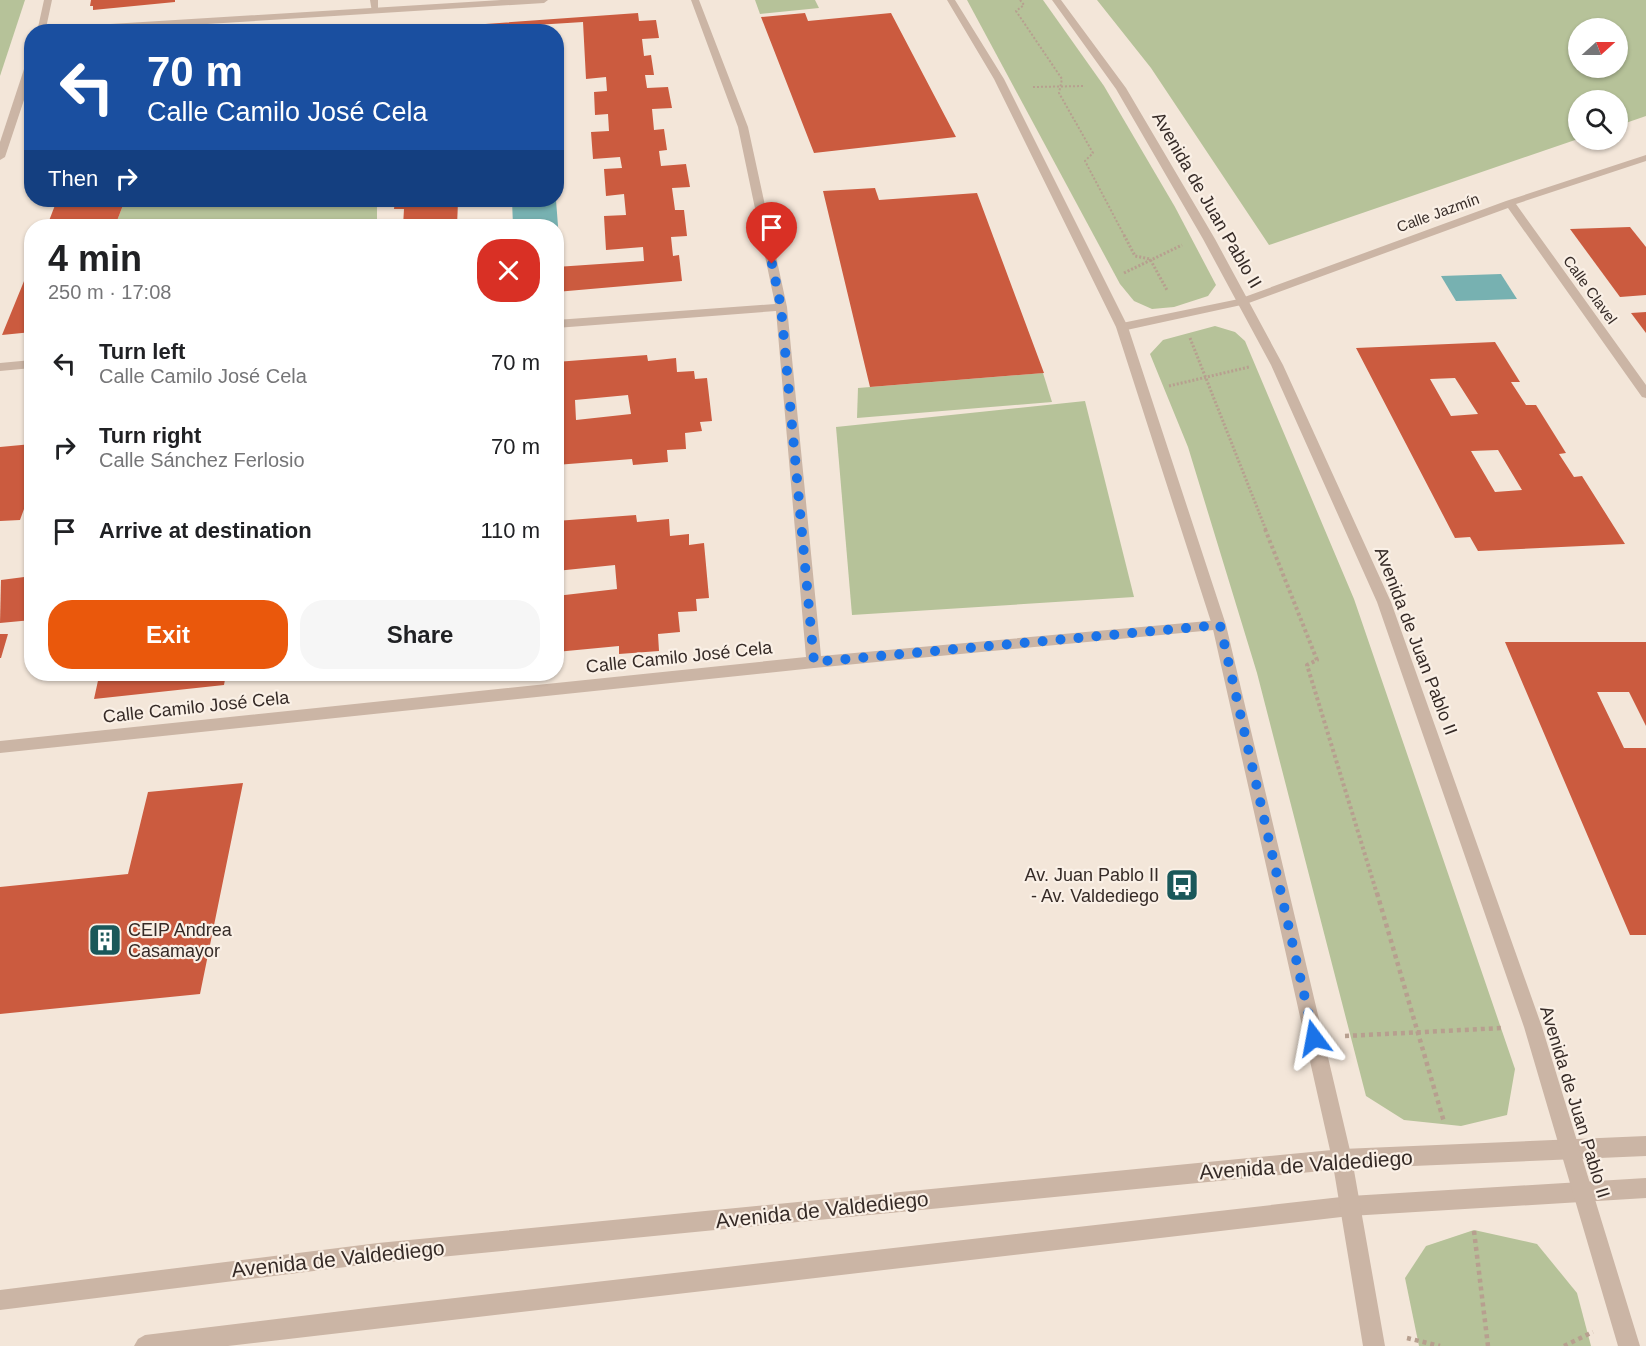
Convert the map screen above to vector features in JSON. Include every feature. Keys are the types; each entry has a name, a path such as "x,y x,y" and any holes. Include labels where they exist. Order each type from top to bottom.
{"street":[{"path":"43,24 48,0"},
{"path":"374,0 375,10"},
{"path":"152,24 544,0"},
{"path":"695,0 743,127 781,307 814,662"},
{"path":"951,0 999,80 1122,327 1220,625 1342,1159 1374,1346"},
{"name":"Avenida de Juan Pablo II","path":"1056,0 1121,88 1209,239 1277,365 1384,602 1533,1027 1629,1346"},
{"path":"0,156 24,84"},
{"name":"Calle Jazmín","path":"1122,327 1242,302 1510,203 1646,158"},
{"name":"Calle Clavel","path":"1510,203 1646,394"},
{"path":"564,323 781,307"},
{"path":"0,366 24,364"},
{"name":"Calle Camilo José Cela","path":"0,747 814,662 1220,625"},
{"name":"Avenida de Valdediego","path":"0,1300 378,1253 1342,1159 1646,1146"},
{"path":"146,1346 367,1318 1350,1206 1646,1188"}],"path":[{"path":"1020,0 1024,5 1016,11 1062,79 1059,93 1093,153 1085,161 1135,256 1150,259 1181,315 1317,660 1307,665 1419,1032 1452,1156"},
{"path":"1026,87 1093,86"},
{"path":"1099,281 1125,272 1174,247 1209,239"},
{"path":"1141,387 1163,387 1255,366 1277,365"},
{"path":"1314,1038 1533,1027"},
{"path":"1471,1220 1488,1346"}],"green space":[{"path":"0,0 25,0 0,76"},
{"path":"755,0 815,0 819,8 760,14"},
{"path":"967,0 1043,0 1104,86 1175,207 1216,285 1208,296 1174,307 1152,309 1134,301 1120,284"},
{"path":"1097,0 1646,0 1646,116 1628,122 1628,90 1568,90 1568,142 1269,245 1151,68"},
{"path":"122,207 377,207 377,219 118,219"},
{"path":"1215,326 1235,332 1245,341 1354,599 1515,1069 1507,1115 1461,1126 1404,1120 1366,1096 1257,673 1188,447 1150,354 1163,340"},
{"path":"1043,373 1052,402 857,418 858,388"},
{"path":"1085,401 1134,597 852,615 836,427"},
{"path":"1474,1230 1537,1244 1577,1293 1591,1346 1419,1346 1405,1278 1426,1246"}],"water":[{"path":"512,207 557,207 557,219 513,219"},
{"path":"1501,274 1517,299 1456,301 1441,276"}],"building":[{"path":"91,0 175,0 175,2 93,10 93,6 90,6"},
{"path":"638,13 639,21 656,20 659,38 642,39 644,56 651,55 654,75 645,75 647,88 668,87 672,108 652,109 654,130 664,129 667,150 659,151 661,166 686,164 690,187 672,188 675,210 684,210 687,236 671,237 673,256 679,255 682,281 564,291 564,266 644,261 643,247 606,250 604,216 626,215 624,194 606,196 604,169 622,168 620,157 593,159 591,132 609,131 608,114 595,115 594,92 607,91 606,77 586,79 583,22 485,24"},
{"path":"805,13 808,21 891,13 956,137 814,153 761,17"},
{"path":"875,188 879,200 977,193 1044,373 870,387 823,191"},
{"path":"54,207 122,207 118,219 50,219"},
{"path":"394,207 458,207 457,219 403,219 404,209 394,209"},
{"path":"1630,227 1646,247 1646,295 1620,297 1570,229"},
{"path":"24,281 24,333 2,335"},
{"path":"1646,312 1646,333 1631,313"},
{"path":"1495,342 1520,382 1511,382 1526,405 1536,405 1566,453 1559,454 1574,477 1582,476 1625,544 1478,551 1470,537 1455,538 1356,348","holes":["1455,378 1478,414 1451,416 1430,379","1498,450 1522,490 1495,492 1471,451"]},
{"path":"647,355 648,361 676,358 677,372 694,371 695,379 707,378 712,421 700,422 702,431 685,433 686,449 667,450 668,462 633,465 632,459 564,464 564,361","holes":["628,395 631,414 576,420 575,400"]},
{"path":"24,445 24,509 20,520 0,521 0,447"},
{"path":"636,515 637,522 669,519 670,536 689,534 689,545 704,543 709,598 696,599 697,611 678,612 680,632 658,634 659,651 619,654 619,646 564,651 564,595 617,589 615,565 564,570 564,520"},
{"path":"24,577 24,621 0,623 1,580"},
{"path":"0,634 8,634 1,658 0,658"},
{"path":"1505,642 1646,642 1646,726 1629,692 1597,692 1624,748 1646,748 1646,935 1630,935"},
{"path":"98,681 225,681 224,685 94,699"},
{"name":"CEIP Andrea Casamayor","path":"243,783 200,994 0,1014 0,887 128,874 148,792"}],"place":[{"name":"Av. Juan Pablo II - Av. Valdediego","path":"1182,885"},
{"name":"CEIP Andrea Casamayor","path":"105,940"}],"route":[{"path":"772,264 781,307 814,662 1220,625 1314,1038"}]}
